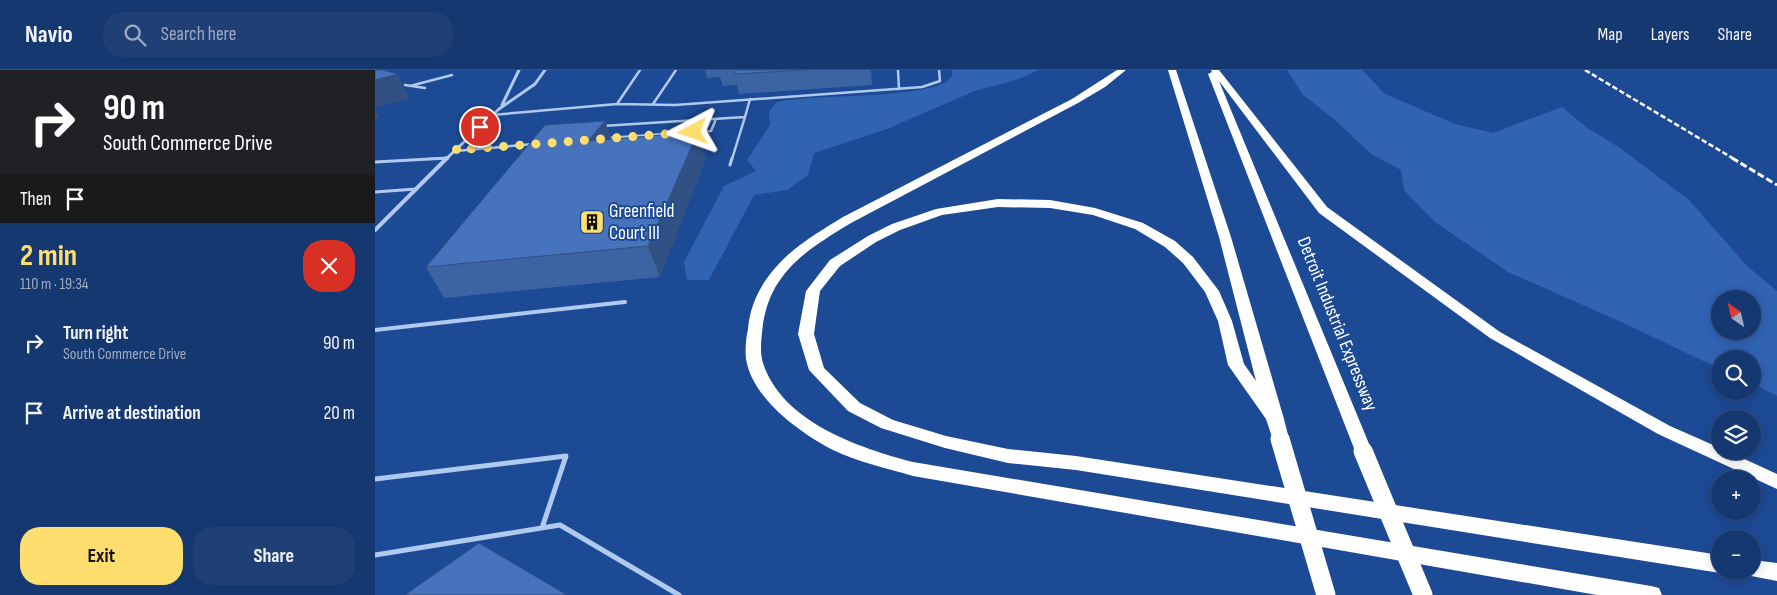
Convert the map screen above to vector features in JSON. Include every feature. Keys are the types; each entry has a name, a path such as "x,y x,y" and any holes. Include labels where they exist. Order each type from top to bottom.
{"highway":[{"path":"1122,70 1075,101 847,220 815,239 796,255 777,275 764,293 755,321 755,362 765,384 784,408 831,441 863,454 913,469 1651,595"},
{"path":"1172,70 1225,238 1280,439 1326,595"},
{"name":"Detroit Industrial Expressway","path":"1210,70 1423,595"},
{"path":"1215,70 1323,210 1495,335 1664,430 1777,482"},
{"path":"1275,419 1236,365 1225,321 1212,291 1188,260 1170,244 1139,226 1095,212 1050,204 1022,203 998,203 940,212 895,227 872,239 835,263 813,291 806,334 817,370 854,407 887,424 911,432 1008,456 1076,463 1711,563"},
{"path":"1761,570 1777,572"}],"street":[{"path":"501,107 519,70"},
{"path":"375,230 501,107 540,80 545,70"}],"lane":[{"path":"617,104 640,70"},
{"path":"653,104 676,70"},
{"path":"898,70 899,89"},
{"path":"492,116 617,104 750,99 899,89 932,85 940,82 939,70"},
{"path":"410,86 452,75"},
{"path":"405,85 425,88"},
{"path":"731,165 750,99"},
{"path":"598,127 745,117"},
{"path":"607,138 711,131 716,119"},
{"path":"456,150 541,143"},
{"path":"375,162 448,158"},
{"path":"375,192 416,189"},
{"path":"375,330 625,302"},
{"path":"375,479 566,456 542,528"},
{"path":"375,556 560,525 679,595"}],"shaded area":[{"path":"952,70 1039,70 1016,80 977,90 887,129 814,153 808,175 787,190 754,195 709,280 687,280 684,262 724,186 756,171 747,160 770,125 769,112 776,103 814,98 876,95 932,88 948,80"},
{"path":"1287,70 1362,70 1385,94 1455,124 1493,133 1562,107 1586,127 1620,148 1689,200 1747,266 1777,291 1777,396 1761,388 1761,350 1711,350 1711,365 1628,325 1508,272 1435,222 1404,190 1401,170 1371,154 1334,119 1303,95"}],"building":[{"path":"375,70 383,70 398,74 375,80"},
{"path":"736,70 806,70 734,74"},
{"name":"Greenfield Court III","path":"605,121 588,141 698,132 648,246 426,267 545,125"},
{"path":"479,543 567,595 405,595"}],"railway":[{"path":"1585,70 1734,159"},
{"path":"1732,158 1777,185"}],"place":[{"name":"Greenfield Court III","path":"592,222"}],"route":[{"path":"480,127 456,150 693,132"}]}
